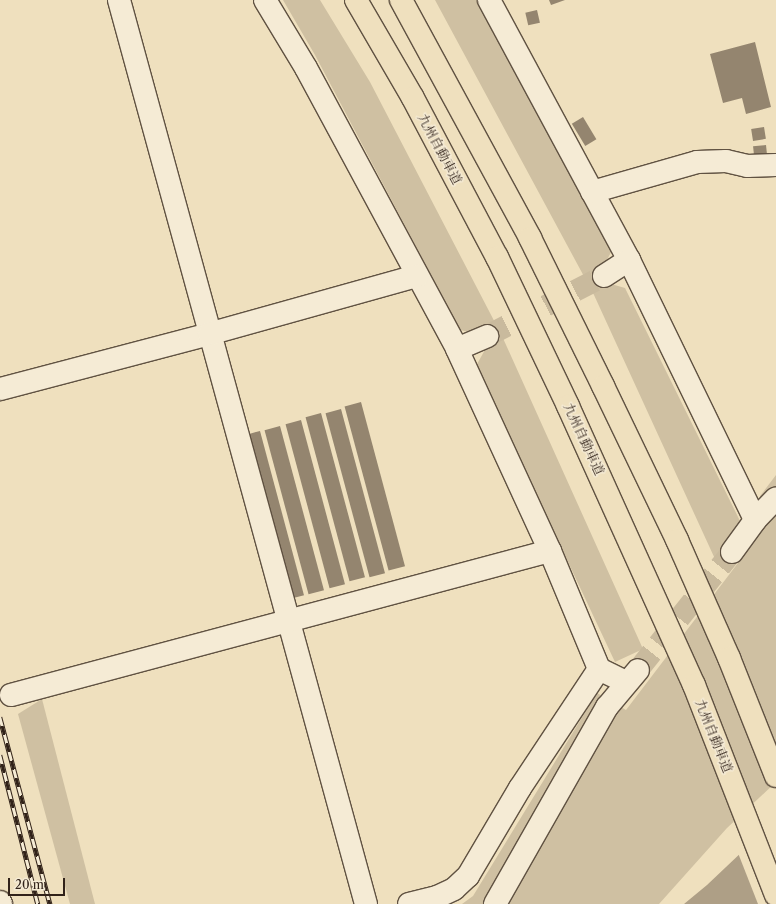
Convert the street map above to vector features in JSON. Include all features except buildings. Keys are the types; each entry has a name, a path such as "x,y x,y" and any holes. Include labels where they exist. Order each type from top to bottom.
{"highway":[{"name":"九州自動車道","path":"356,0 412,98 497,257 636,553 694,685 776,896"},
{"path":"401,0 530,238 673,533 729,658 776,776"}],"street":[{"path":"119,0 209,334 290,620 366,904"},
{"path":"265,0 306,68 457,349 550,551 599,669"},
{"path":"489,0 629,260 755,520"},
{"path":"592,192 697,162 726,161 747,166 776,166"},
{"path":"604,276 629,260"},
{"path":"0,389 209,334 417,276"},
{"path":"457,349 487,336"},
{"path":"732,552 755,520 776,498"},
{"path":"11,695 550,551"},
{"path":"495,904 607,707 632,676 599,669"},
{"path":"409,904 448,892 468,876 520,788 599,669"}],"shaded area":[{"path":"283,0 320,0 370,82 502,336 643,649 615,662 476,366 492,337 460,330 315,55"},
{"path":"435,0 476,0 612,250 597,280 625,288 741,523 715,559 594,295"},
{"path":"776,475 776,782 727,828 659,904 462,904 473,896 597,693 626,710 757,538 760,496"},
{"path":"42,699 95,904 70,904 18,714"},
{"path":"745,849 776,904 684,904 707,885"}],"pier":[{"path":"776,810 776,904 758,904 738,853"}],"tunnel":[{"path":"487,336 604,276"},
{"path":"638,670 732,552"}],"railway":[{"path":"0,717 50,904"},
{"path":"0,755 38,904"}]}
